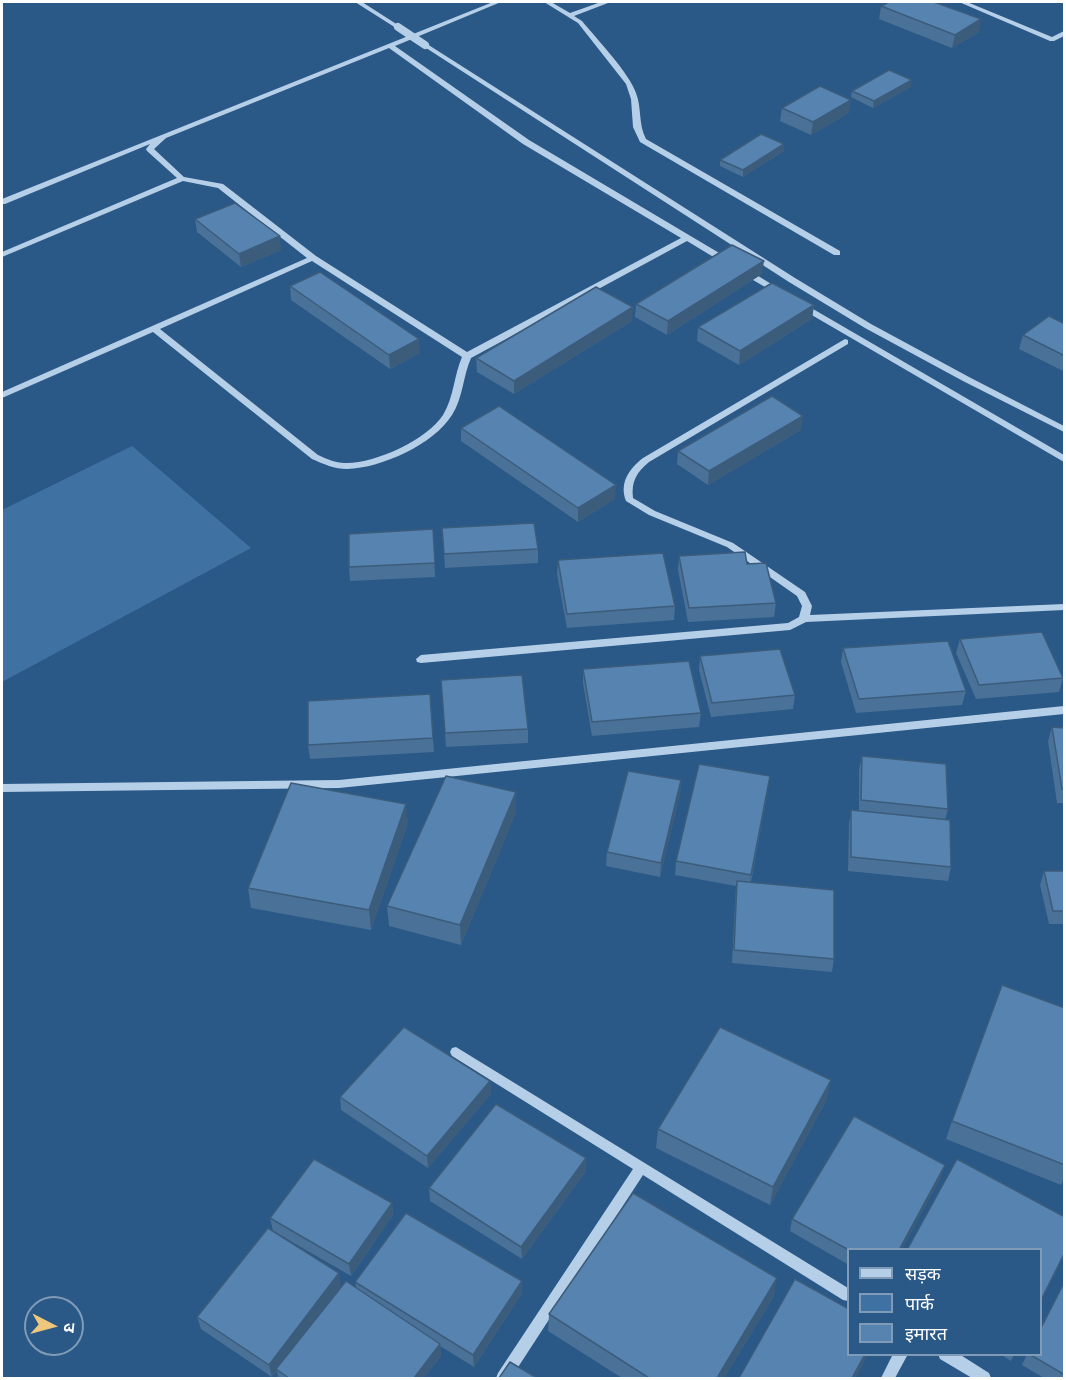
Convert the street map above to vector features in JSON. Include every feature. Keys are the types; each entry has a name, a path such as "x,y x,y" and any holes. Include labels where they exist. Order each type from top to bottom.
{"street":[{"path":"358,2 792,280 907,347 1065,429"},
{"path":"2,202 498,2"},
{"path":"547,2 580,22 629,84 636,96 637,131 643,140 837,253"},
{"path":"570,15 606,2"},
{"path":"962,2 1052,40 1065,33"},
{"path":"390,45 526,142 1065,459"},
{"path":"163,136 150,149 182,179 220,186 313,258 467,356"},
{"path":"2,255 182,179"},
{"path":"154,328 315,457 334,465 350,466 395,453 428,436 448,415 458,393 459,371 467,356 687,238"},
{"path":"2,395 313,258"},
{"path":"804,619 807,606 801,594 730,545 652,513 629,499 626,486 632,471 646,460 845,342"},
{"path":"421,659 790,626 804,619 1065,607"},
{"path":"2,788 339,784 1065,710"},
{"path":"456,1052 847,1294"},
{"path":"503,1378 641,1167"},
{"path":"888,1378 900,1356"},
{"path":"948,1356 984,1378"}],"green space":[{"path":"132,446 251,548 2,682 2,510"}],"building":[{"path":"889,2 934,2 981,19 955,35 881,6"},
{"path":"889,70 912,80 874,101 852,91"},
{"path":"820,86 851,100 813,122 782,108"},
{"path":"761,134 784,144 743,170 720,160"},
{"path":"235,203 280,236 239,254 195,219"},
{"path":"732,245 764,261 668,321 636,304"},
{"path":"320,272 419,339 389,355 290,286"},
{"path":"772,283 814,305 740,351 698,327"},
{"path":"596,287 633,307 514,381 476,358"},
{"path":"1049,316 1065,324 1065,356 1023,335"},
{"path":"772,396 803,416 709,471 678,451"},
{"path":"499,406 616,485 578,508 461,428"},
{"path":"534,523 538,549 444,554 442,528"},
{"path":"433,529 435,563 349,567 349,534"},
{"path":"745,552 747,564 766,563 776,603 689,608 679,556"},
{"path":"663,553 675,606 567,614 558,560"},
{"path":"1042,632 1063,678 979,685 960,639"},
{"path":"948,641 966,691 859,699 843,648"},
{"path":"780,649 795,695 712,703 700,656"},
{"path":"689,661 701,713 592,722 583,669"},
{"path":"522,675 528,729 445,733 441,680"},
{"path":"430,694 433,738 308,745 308,701"},
{"path":"1052,727 1065,728 1065,789 1062,789"},
{"path":"862,756 946,764 948,809 861,800"},
{"path":"699,764 770,776 751,875 676,861"},
{"path":"628,771 681,780 661,863 607,852"},
{"path":"446,776 516,792 460,925 387,906"},
{"path":"291,783 406,804 369,910 248,888"},
{"path":"851,810 950,820 951,867 851,857"},
{"path":"1044,871 1065,871 1065,911 1053,911"},
{"path":"737,881 834,890 834,959 734,950"},
{"path":"1002,985 1065,1008 1065,1165 952,1121"},
{"path":"404,1027 490,1081 427,1156 340,1097"},
{"path":"720,1027 831,1080 773,1187 658,1129"},
{"path":"496,1104 586,1158 521,1247 429,1188"},
{"path":"854,1116 945,1165 900,1248 847,1249 792,1219"},
{"path":"314,1159 392,1203 349,1264 270,1218"},
{"path":"957,1159 1065,1217 1065,1252 1042,1298 1042,1248 908,1248"},
{"path":"633,1193 777,1278 717,1378 649,1378 549,1314"},
{"path":"406,1213 522,1281 473,1355 355,1282"},
{"path":"268,1228 339,1273 269,1365 197,1317"},
{"path":"795,1279 847,1308 847,1356 864,1356 852,1378 739,1378"},
{"path":"346,1281 440,1344 414,1378 289,1378 276,1369"},
{"path":"1065,1281 1065,1375 1032,1356 1042,1356 1042,1326"},
{"path":"510,1362 537,1378 499,1378"}]}
